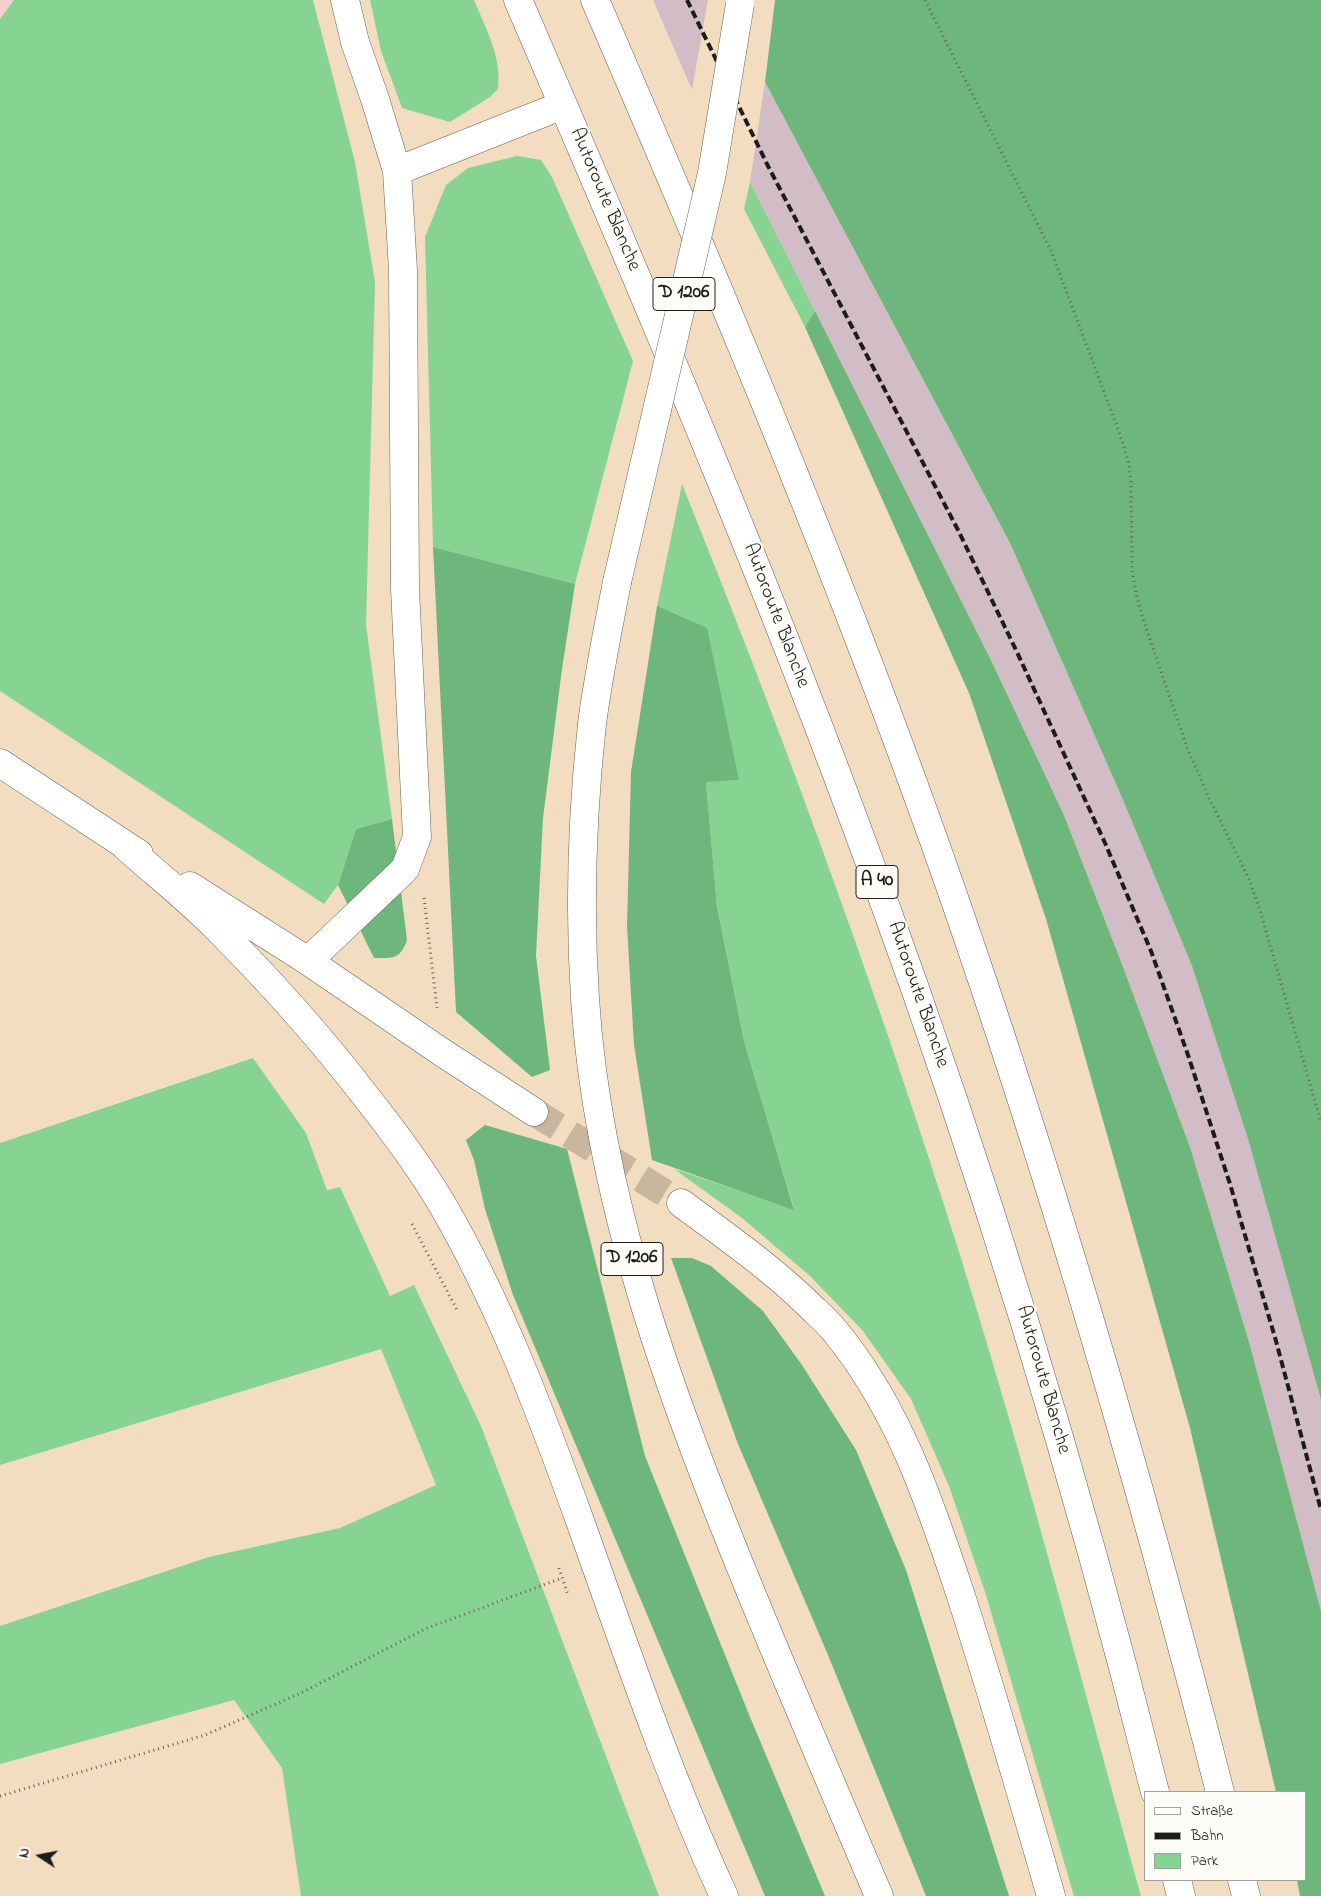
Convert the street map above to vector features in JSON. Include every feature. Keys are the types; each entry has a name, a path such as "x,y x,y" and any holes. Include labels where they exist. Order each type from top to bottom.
{"main road":[{"path":"308,961 405,869 417,837 405,589 403,270 397,171 355,42 345,0"},
{"name":"Autoroute Blanche","path":"518,0 696,416 876,879 978,1175 1018,1300 1129,1687 1156,1791"},
{"path":"595,0 722,298 793,471 855,628 950,886 996,1021 1078,1277 1192,1683 1220,1791"},
{"name":"D 1206","path":"740,2 712,173 617,582 592,722 582,861 582,933 586,1002 592,1065 602,1131 644,1305 683,1420 714,1501 772,1645 879,1896"},
{"path":"397,171 563,105"},
{"path":"0,763 124,845 308,961 534,1112"},
{"path":"124,845 215,926 277,990 336,1057 416,1164 442,1203 490,1296 554,1450 659,1742 724,1896"},
{"path":"680,1203 784,1282 833,1329 865,1372 886,1406 907,1448 932,1509 980,1655 1051,1896"},
{"path":"1177,1881 1181,1896"},
{"path":"1242,1881 1246,1896"}],"path":[{"path":"925,0 1052,253 1122,440 1129,465 1131,483 1132,568 1136,594 1143,619 1188,750 1209,798 1249,879 1260,910 1321,1122"},
{"path":"424,896 443,1053"},
{"path":"408,1216 458,1311"},
{"path":"557,1560 569,1597"},
{"path":"0,1796 205,1735 302,1693 426,1629 596,1566"}],"shaded area":[{"path":"0,0 14,0 0,19"},
{"path":"653,0 708,0 692,90"},
{"path":"765,82 1010,543 1123,800 1192,966 1248,1139 1321,1400 1321,1611 1249,1342 1190,1147 1063,813 990,658 750,182"}],"green space":[{"path":"14,0 313,0 355,162 375,282 366,625 392,819 356,829 338,885 324,904 0,691 0,19"},
{"path":"370,0 474,0 495,54 499,77 498,89 490,97 450,122 402,108 381,51"},
{"path":"775,0 1321,0 1321,1400 1248,1139 1192,966 1123,800 1010,543 765,82"},
{"path":"517,156 541,160 552,177 633,361 575,584 433,547 425,237 446,185 468,168"},
{"path":"750,182 815,311 805,327 744,209"},
{"path":"815,311 990,658 1063,813 1190,1147 1249,1342 1321,1611 1321,1896 1300,1896 1297,1881 1306,1881 1306,1791 1276,1791 1190,1428 1046,919 969,693 805,327"},
{"path":"682,484 788,755 886,1029 947,1214 999,1383 1141,1896 1074,1896 986,1595 949,1486 911,1399 863,1331 810,1276 742,1218 674,1169 794,1209 744,1041 717,907 706,781 739,780 657,606"},
{"path":"433,547 575,584 543,818 536,956 550,1070 532,1077 456,1012"},
{"path":"657,606 707,628 739,780 706,782 717,907 744,1041 794,1210 652,1160 634,1045 627,926 631,772"},
{"path":"392,819 407,940 402,951 395,956 391,958 374,958 338,885 356,829"},
{"path":"253,1058 306,1133 327,1190 340,1187 390,1296 414,1285 481,1426 659,1896 301,1896 282,1768 234,1700 0,1764 0,1626 209,1557 340,1528 436,1485 381,1349 0,1465 0,1143"},
{"path":"485,1125 567,1149 645,1456 750,1717 825,1896 765,1896 513,1295 485,1209 474,1160 466,1140"},
{"path":"671,1258 692,1258 711,1266 763,1311 802,1365 856,1450 906,1570 1009,1896 926,1896 828,1655 738,1444"}],"tunnel":[{"path":"534,1112 681,1203"}],"railway":[{"path":"687,0 768,166 958,530 1105,843 1151,951 1188,1055 1230,1184 1276,1341 1321,1510"}]}
